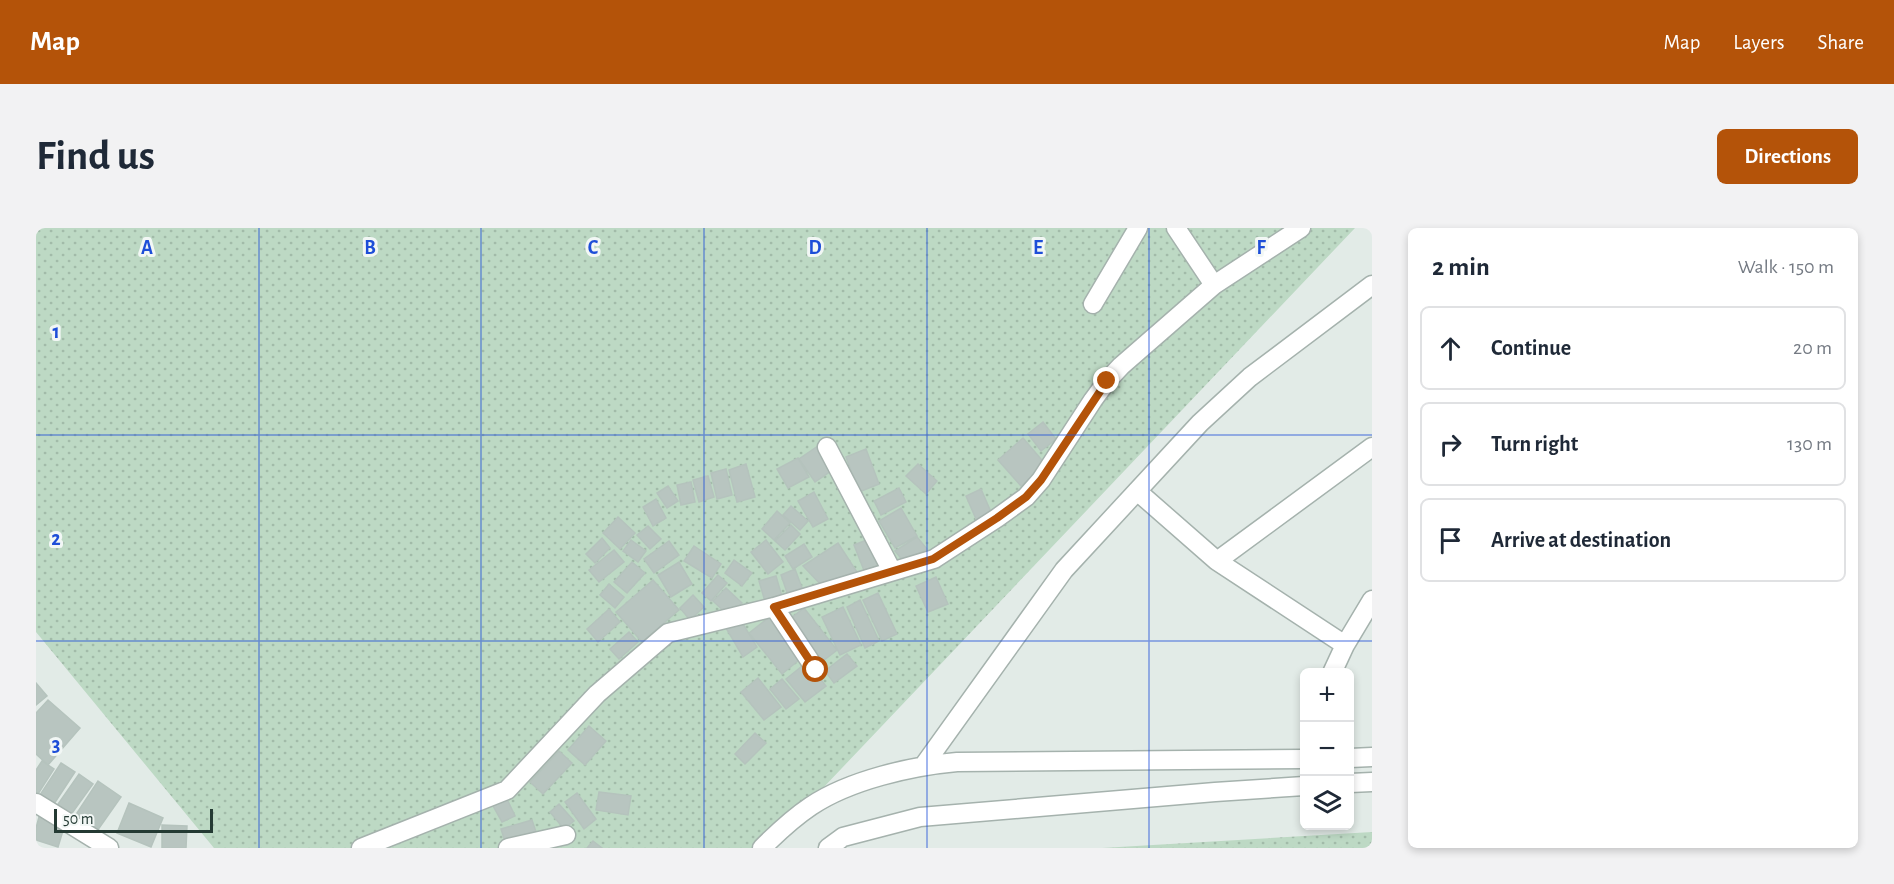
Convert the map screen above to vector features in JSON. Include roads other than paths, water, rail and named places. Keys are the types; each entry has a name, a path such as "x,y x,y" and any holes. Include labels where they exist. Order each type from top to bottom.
{"street":[{"path":"1093,304 1138,228"},
{"path":"1176,228 1214,285"},
{"path":"361,848 507,790 597,694 668,633 774,607 933,559 997,518 1026,497 1041,480 1107,381 1214,285 1280,234 1301,228"},
{"path":"924,765 1064,570 1200,423 1250,377 1372,285"},
{"path":"827,447 892,571"},
{"path":"1217,561 1372,447"},
{"path":"1137,491 1217,561 1346,645"},
{"path":"1334,668 1372,600"},
{"path":"774,607 816,670"},
{"path":"762,848 779,831 812,805 841,790 924,765 957,762 1300,759"},
{"path":"1354,783 1372,782"},
{"path":"828,848 843,837 920,817 1300,786"},
{"path":"36,803 109,848"},
{"path":"508,848 566,835"}]}
